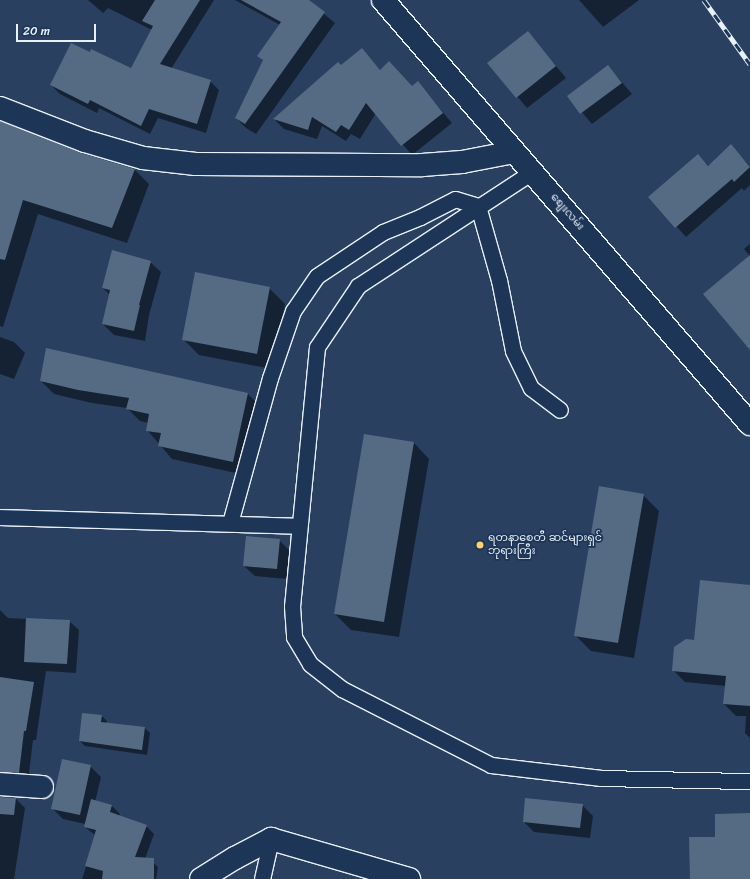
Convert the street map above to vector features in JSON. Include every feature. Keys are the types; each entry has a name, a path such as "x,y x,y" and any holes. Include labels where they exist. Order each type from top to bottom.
{"street":[{"name":"စျေးလမ်း","path":"383,0 750,424"},
{"path":"0,108 85,141 143,158 196,164 422,165 462,162 514,152"},
{"path":"0,784 42,787"},
{"path":"201,879 235,858 271,839 409,879"}],"lane":[{"path":"532,172 358,286 317,347 298,526 292,606 294,637 310,664 342,689 491,765 601,778 750,781"},
{"path":"230,524 270,378 293,311 316,276 383,232 420,218 455,199 478,206"},
{"path":"478,206 499,280 513,351 531,388 560,410"},
{"path":"0,517 298,526"},
{"path":"262,879 271,839"}],"building":[{"path":"155,0 200,0 160,64 211,80 197,124 149,109 141,126 90,100 88,104 50,85 71,43 90,52 91,49 131,68 153,26 142,21"},
{"path":"241,0 309,0 325,12 245,124 235,118 263,60 257,56 281,22"},
{"path":"528,31 556,66 516,98 487,63"},
{"path":"362,48 380,70 389,61 412,86 418,81 443,113 401,146 366,103 349,130 341,125 336,132 312,117 308,130 273,119 338,62 341,65"},
{"path":"608,65 622,83 580,114 567,96"},
{"path":"0,121 81,153 135,169 112,228 23,200 5,260 0,259"},
{"path":"731,144 750,167 734,182 732,179 675,228 648,197 698,154 708,166"},
{"path":"112,250 151,261 139,305 134,331 102,324 110,290 102,288"},
{"path":"750,255 750,350 703,294"},
{"path":"195,272 270,287 257,354 182,340"},
{"path":"46,348 248,393 233,462 158,446 161,433 146,431 149,414 126,409 129,398 78,390 40,381"},
{"path":"364,434 414,442 384,622 334,614"},
{"path":"599,486 644,494 618,643 574,636"},
{"path":"246,536 280,539 277,569 243,566"},
{"path":"700,580 750,585 750,706 723,704 726,676 672,671 674,647 686,639 694,640"},
{"path":"26,618 70,620 67,664 24,662"},
{"path":"0,677 34,682 26,731 24,731 19,773 0,772"},
{"path":"82,713 102,715 101,722 145,727 142,750 79,741"},
{"path":"62,759 91,765 80,815 51,809"},
{"path":"0,797 16,798 14,815 0,814"},
{"path":"525,798 583,804 580,828 523,822"},
{"path":"91,799 112,805 110,812 147,825 135,857 154,858 154,879 102,879 103,871 85,866 96,830 84,827"},
{"path":"750,813 750,879 690,879 689,837 715,837 715,814"}],"railway":[{"path":"704,0 750,64"}],"place":[{"name":"ရတနာစေတီ ဆင်များရှင် ဘုရားကြီး","path":"480,545"}]}
